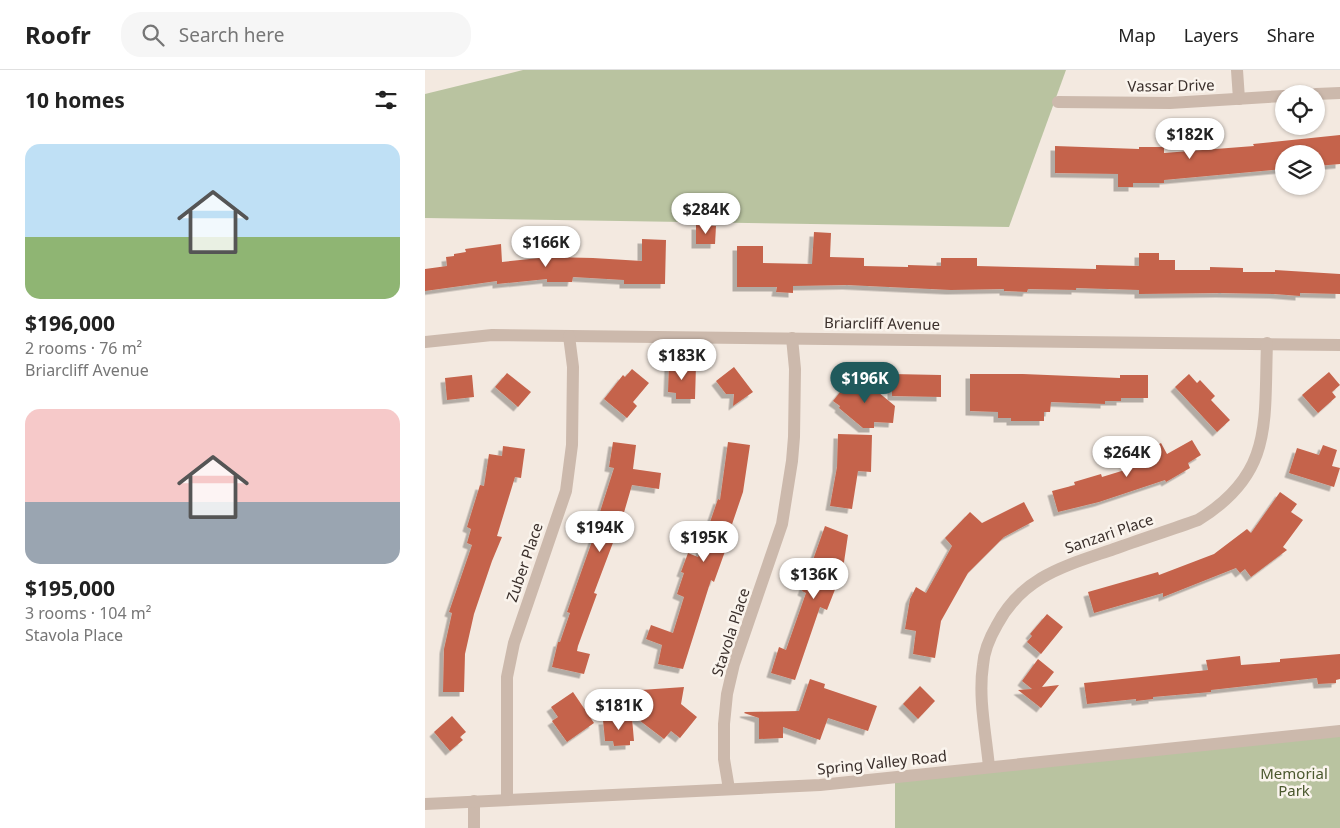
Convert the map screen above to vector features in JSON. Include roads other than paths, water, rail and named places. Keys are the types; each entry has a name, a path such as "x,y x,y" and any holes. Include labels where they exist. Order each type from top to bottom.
{"street":[{"path":"1237,70 1239,99"},
{"path":"1325,94 1340,93"},
{"name":"Vassar Drive","path":"1058,102 1170,102 1275,97"},
{"name":"Briarcliff Avenue","path":"425,342 492,335 1340,345"},
{"name":"Zuber Place","path":"507,800 507,677 514,643 566,491 572,445 573,367 569,336"},
{"name":"Stavola Place","path":"729,789 724,759 724,724 727,694 735,664 782,524 792,461 795,369 792,338"},
{"name":"Sanzari Place","path":"989,768 981,687 983,663 990,637 1004,612 1020,594 1039,578 1061,567 1198,520 1216,509 1235,492 1252,466 1264,429 1267,343"},
{"name":"Spring Valley Road","path":"425,804 820,785 1340,731"},
{"path":"474,801 474,828"}],"park label":[{"name":"Memorial Park","path":"1294,782"}]}
